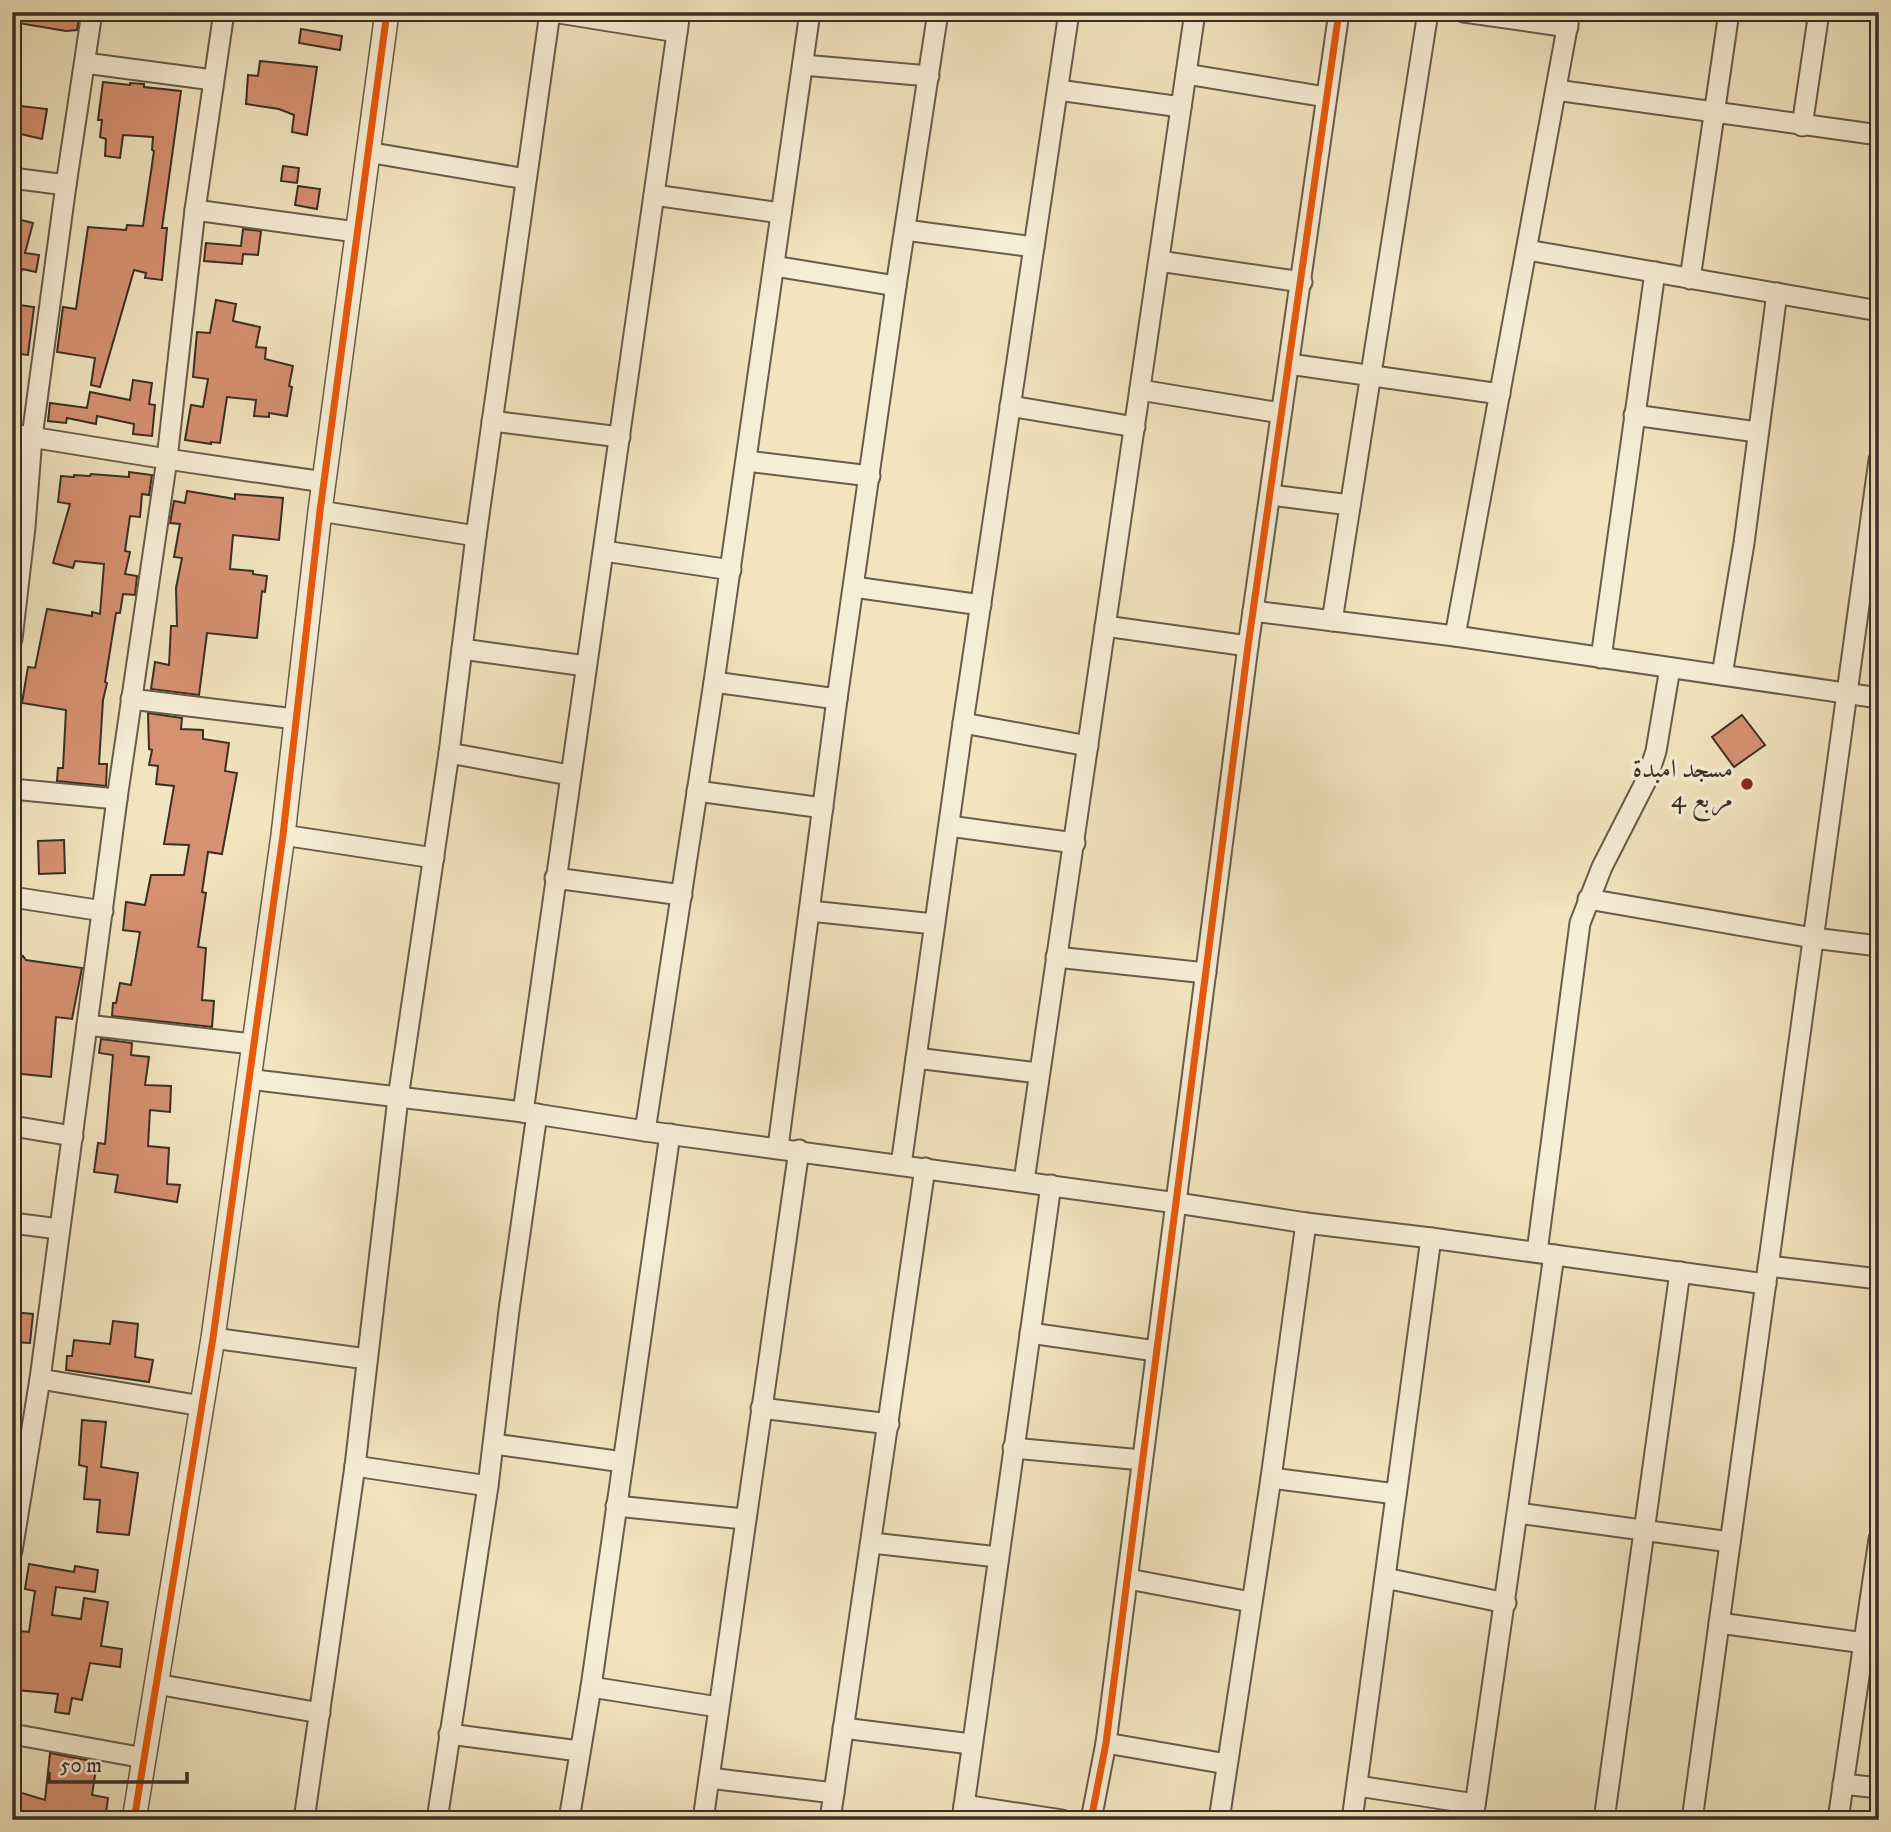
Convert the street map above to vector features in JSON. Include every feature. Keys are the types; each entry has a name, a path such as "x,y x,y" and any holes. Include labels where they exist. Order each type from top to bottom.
{"street":[{"path":"12,639 32,437 92,12"},
{"path":"12,1550 40,1379 117,799 167,459 195,210 224,12"},
{"path":"134,1820 213,1338 283,835 320,511 387,12"},
{"path":"304,1820 355,1466 398,1098 449,753 526,179 552,12 677,32"},
{"path":"437,1820 494,1444 555,878 680,12"},
{"path":"645,1131 715,682 810,12"},
{"path":"778,1147 837,699 938,12"},
{"path":"901,1165 963,723 1069,12"},
{"path":"1024,1181 1195,12"},
{"path":"1091,1820 1105,1743 1128,1579 1248,646 1339,12"},
{"path":"1332,621 1428,12"},
{"path":"1455,636 1569,20 1464,12"},
{"path":"1690,279 1729,12"},
{"path":"1801,126 1819,12"},
{"path":"85,63 213,80"},
{"path":"803,65 929,76"},
{"path":"1186,74 1326,97"},
{"path":"1058,90 1181,107"},
{"path":"1556,90 1879,135"},
{"path":"367,152 526,179"},
{"path":"12,178 66,185"},
{"path":"654,195 780,213"},
{"path":"195,210 356,232"},
{"path":"905,230 1034,247"},
{"path":"1527,250 1879,311"},
{"path":"1159,261 1302,282"},
{"path":"774,267 896,286"},
{"path":"1601,658 1655,271"},
{"path":"1722,676 1744,543 1777,293"},
{"path":"1289,364 1500,394"},
{"path":"1140,390 1281,413"},
{"path":"1010,405 1135,426"},
{"path":"1634,415 1758,432"},
{"path":"492,421 620,437"},
{"path":"12,434 324,482"},
{"path":"1692,1820 1879,460"},
{"path":"747,461 870,476"},
{"path":"1270,495 1350,505"},
{"path":"320,511 476,536"},
{"path":"604,551 731,570"},
{"path":"855,587 981,605"},
{"path":"1254,611 1455,636 1879,698"},
{"path":"1105,626 1248,646"},
{"path":"462,649 586,666"},
{"path":"1357,1786 1474,1812 1518,1513 1580,923 1588,899 1647,779 1656,751 1670,668"},
{"path":"715,682 837,699"},
{"path":"131,699 295,719"},
{"path":"963,723 1088,746"},
{"path":"449,753 569,775"},
{"path":"12,789 117,799"},
{"path":"697,791 823,808"},
{"path":"949,826 1075,843"},
{"path":"283,835 434,858"},
{"path":"555,878 682,895"},
{"path":"12,897 103,911"},
{"path":"1588,899 1879,947"},
{"path":"810,911 934,924"},
{"path":"1056,957 1206,973"},
{"path":"87,1025 252,1044"},
{"path":"916,1058 1038,1073"},
{"path":"248,1079 530,1113 1306,1223 1680,1272 1879,1279"},
{"path":"12,1126 73,1136"},
{"path":"569,1820 670,1134"},
{"path":"703,1820 744,1519 799,1150"},
{"path":"830,1820 925,1168"},
{"path":"1051,1185 963,1812 1062,1820"},
{"path":"12,1223 60,1229"},
{"path":"1219,1820 1271,1478 1306,1223"},
{"path":"1352,1820 1431,1238"},
{"path":"1604,1820 1680,1272"},
{"path":"1030,1333 1156,1351"},
{"path":"213,1338 367,1359"},
{"path":"40,1379 202,1406"},
{"path":"761,1408 889,1424"},
{"path":"494,1444 623,1462"},
{"path":"1013,1448 1142,1460"},
{"path":"355,1466 488,1486"},
{"path":"1271,1478 1396,1494"},
{"path":"617,1506 744,1519"},
{"path":"1518,1513 1730,1542"},
{"path":"1838,1820 1879,1539"},
{"path":"872,1544 998,1557"},
{"path":"1385,1578 1506,1602"},
{"path":"1128,1579 1251,1602"},
{"path":"1718,1623 1864,1643"},
{"path":"156,1684 320,1713"},
{"path":"590,1687 718,1707"},
{"path":"843,1728 971,1744"},
{"path":"12,1734 144,1758"},
{"path":"449,1734 579,1751"},
{"path":"1105,1743 1227,1764"},
{"path":"709,1778 834,1793"},
{"path":"1843,1784 1879,1788"}],"building":[{"path":"12,12 80,12 77,30 66,31 12,22"},
{"path":"301,29 342,36 340,50 299,43"},
{"path":"260,61 317,67 307,135 292,132 294,115 279,109 246,104 248,75 258,76"},
{"path":"103,82 144,84 144,87 181,91 162,228 167,228 162,280 145,278 146,273 134,270 100,387 91,385 95,358 57,352 63,307 76,309 88,227 126,230 127,225 143,226 154,151 153,137 123,135 120,158 105,156 106,139 100,137 102,120 98,120"},
{"path":"12,105 47,109 42,139 12,132"},
{"path":"283,166 299,168 297,183 281,181"},
{"path":"298,186 320,189 317,209 295,205"},
{"path":"17,219 33,223 25,253 39,255 36,272 22,269 18,284 12,283 12,238"},
{"path":"243,229 261,231 258,255 243,254 242,264 204,261 206,243 241,246"},
{"path":"216,300 236,304 233,321 260,327 256,347 266,348 265,359 293,366 287,416 269,413 269,417 254,416 256,400 227,397 220,443 211,444 185,440 191,405 203,407 208,379 193,377 197,332 210,333"},
{"path":"12,304 34,307 28,355 13,353 15,340 12,340"},
{"path":"133,380 152,383 149,404 155,405 152,436 133,434 134,424 97,416 96,424 67,418 66,423 48,421 50,403 87,408 90,392 130,400"},
{"path":"129,472 152,475 149,495 142,494 140,517 130,516 125,551 130,552 125,574 137,576 135,595 123,594 120,613 116,613 105,682 99,764 107,764 106,786 57,781 58,768 63,768 66,710 22,703 28,667 35,668 47,609 92,616 92,612 100,614 104,564 75,561 73,568 53,563 70,504 58,502 61,476 91,474 129,477"},
{"path":"187,491 235,499 235,494 283,498 279,540 233,535 230,569 253,571 253,574 267,576 265,592 262,591 257,638 207,633 199,695 151,689 155,662 169,665 171,626 177,626 176,588 182,558 174,557 180,524 170,523 174,501 185,503"},
{"path":"148,713 182,718 181,729 203,730 203,739 229,743 225,771 237,773 222,854 208,852 202,892 206,893 198,947 206,948 202,1000 214,1001 212,1027 112,1016 120,983 131,985 140,932 123,930 126,902 145,905 151,875 184,875 189,845 164,844 174,786 156,784 158,766 149,765 152,750 149,749"},
{"path":"1742,715 1765,745 1734,767 1712,737"},
{"path":"64,840 65,873 39,874 38,841"},
{"path":"23,956 26,960 82,968 72,1019 56,1017 51,1077 12,1073 12,966"},
{"path":"101,1039 132,1043 131,1055 149,1057 145,1085 171,1086 170,1112 150,1110 148,1146 169,1148 167,1184 180,1185 177,1202 115,1192 118,1175 94,1172 98,1143 105,1144 113,1055 99,1053"},
{"path":"12,1312 33,1314 30,1343 12,1342"},
{"path":"113,1321 138,1324 135,1357 153,1360 149,1382 66,1370 67,1356 72,1356 74,1340 110,1344"},
{"path":"82,1420 106,1422 101,1467 138,1473 129,1535 97,1532 100,1500 84,1499 87,1467 79,1465"},
{"path":"29,1564 74,1572 75,1566 98,1570 95,1592 56,1587 52,1615 81,1619 84,1598 108,1602 101,1646 122,1649 120,1667 90,1663 82,1700 72,1698 69,1714 55,1712 58,1694 17,1690 20,1631 29,1632 35,1591 25,1589"},
{"path":"50,1753 97,1762 92,1795 108,1798 105,1820 12,1818 12,1790 45,1800"}],"cycle path":[{"path":"134,1820 213,1338 283,835 320,511 387,12"},
{"path":"1091,1820 1106,1743 1248,646 1339,12"}],"place":[{"name":"مسجد امبدة مربع 4","path":"1747,784"}]}
